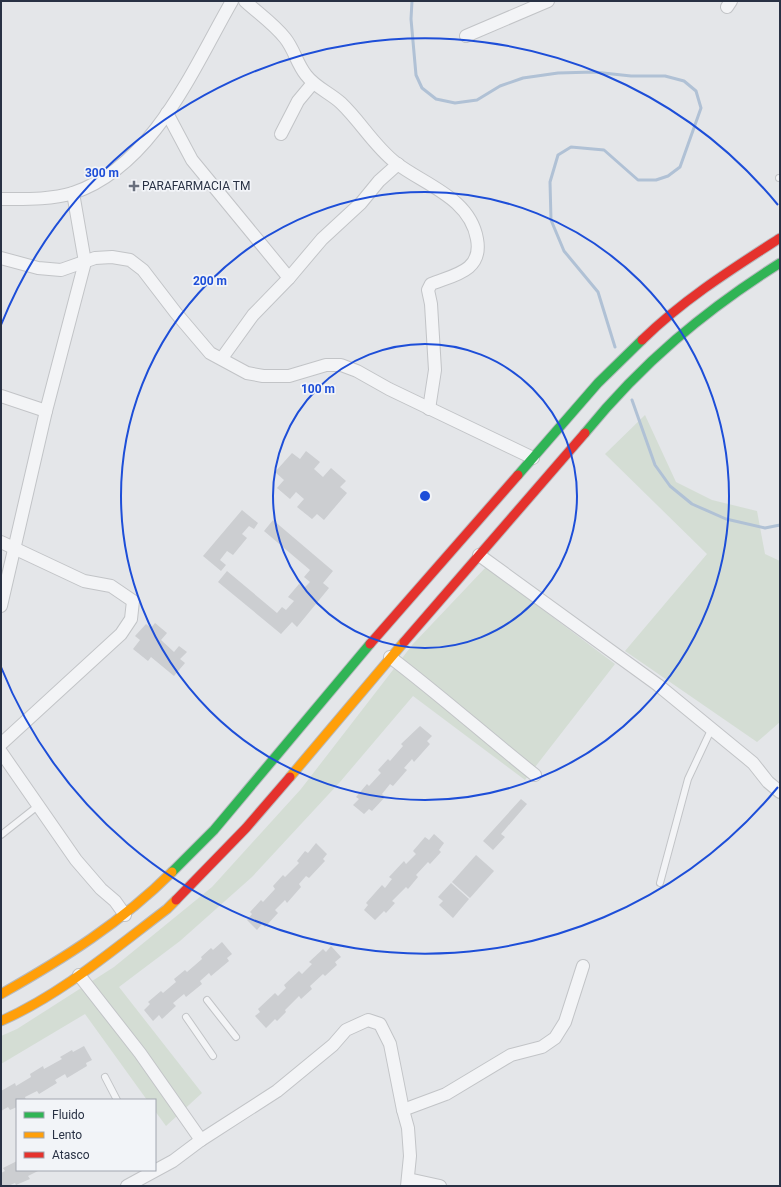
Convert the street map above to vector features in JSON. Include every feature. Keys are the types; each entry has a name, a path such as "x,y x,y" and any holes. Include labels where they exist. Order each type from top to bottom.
{"highway":[{"path":"1,994 59,960 125,915 146,897 214,830 366,650 598,383 661,321 698,291 780,238"},
{"path":"1,1021 19,1013 79,975 167,909 246,828 390,657 615,396 644,367 703,315 740,288 780,263"}],"street":[{"path":"1,199 42,199 72,193 112,173 141,149 167,113 232,1"},
{"path":"245,1 285,38 305,75 341,103 382,151 398,164 456,202 470,219 478,240 477,256 469,269 431,284 428,290 431,304 435,370 429,409"},
{"path":"466,36 548,1"},
{"path":"281,134 298,101 314,83"},
{"path":"167,113 192,160 289,278"},
{"path":"222,358 253,315 289,278 322,239 361,203 379,182 398,164"},
{"path":"1,606 46,411 85,262 72,193"},
{"path":"1,258 38,268 61,270 95,258 112,257 130,260 144,270 176,313 210,353 222,358 247,373 263,376 289,376 326,366 341,365 357,371 389,390 533,458"},
{"path":"1,396 46,411"},
{"path":"1,542 84,581 111,586 133,601 131,619 121,634 1,744"},
{"path":"479,555 658,685 753,763 768,782 780,792"},
{"path":"390,657 436,692 462,717 535,775"},
{"path":"1,752 76,860 125,915"},
{"path":"403,1110 446,1094 511,1056 542,1047 555,1038 564,1022 584,966"},
{"path":"79,975 140,1053 201,1140"},
{"path":"156,1170 173,1161 201,1140 277,1091 333,1045 346,1030 368,1020 380,1024 390,1044 408,1128 410,1156 407,1183 440,1186"},
{"path":"128,1186 155,1171"}],"lane":[{"path":"660,882 688,779 711,730"},
{"path":"1,835 39,805"},
{"path":"207,1000 236,1037"},
{"path":"186,1017 213,1056"},
{"path":"105,1077 116,1099"}],"shaded area":[{"path":"645,415 676,482 712,500 757,511 765,554 780,561 780,722 757,742 625,651 707,554 605,454"},
{"path":"486,567 615,664 525,780 413,696 340,782 252,877 180,941 119,987 202,1093 166,1126 156,1112 156,1099 146,1099 85,1014 1,1064 1,1036 17,1029 114,967 212,887 301,789 413,644"}],"building":[{"path":"306,451 320,462 314,469 323,477 331,468 346,481 340,487 347,493 324,520 317,514 312,519 297,507 304,499 296,492 290,499 277,488 284,480 275,472 292,453 300,459"},
{"path":"242,510 258,523 254,529 249,526 242,534 247,538 233,555 227,551 220,560 226,565 221,571 203,556"},
{"path":"273,520 333,571 323,583 329,588 297,627 292,622 281,634 218,582 227,571 277,613 282,607 286,610 294,601 288,597 299,584 304,588 310,582 304,577 310,570 264,531"},
{"path":"155,623 167,633 161,640 174,652 179,646 187,652 180,659 185,663 174,676 151,657 148,661 133,649 140,640 135,636 146,624 151,628"},
{"path":"420,726 432,736 427,741 430,744 414,762 412,759 404,768 407,770 393,786 390,784 382,794 385,797 372,811 369,809 364,814 353,805 359,799 356,797 367,784 369,786 381,773 378,770 388,759 390,761 403,746 401,744"},
{"path":"521,799 527,804 501,834 505,837 493,850 483,841"},
{"path":"434,834 444,843 439,850 441,852 430,864 428,862 416,875 418,877 408,889 406,887 392,901 395,903 386,913 384,911 375,920 364,910 368,905 366,903 382,885 385,888 392,879 389,877 404,861 406,864 416,854 413,851 425,837 429,840"},
{"path":"316,843 327,854 323,859 325,861 309,878 306,876 299,884 301,887 287,903 285,900 275,910 278,913 265,927 262,924 257,930 247,920 252,914 250,912 261,900 263,902 275,889 273,886 283,875 285,877 299,863 297,861 305,851 308,853"},
{"path":"476,855 494,871 470,898 452,882"},
{"path":"451,883 469,899 453,918 439,905 443,901 438,897"},
{"path":"222,942 232,954 227,958 229,961 211,976 209,973 200,981 202,984 186,997 184,994 173,1003 176,1006 162,1019 159,1015 153,1021 144,1010 150,1004 148,1002 161,991 163,993 176,982 174,979 185,970 187,972 202,959 201,957 211,948 213,950"},
{"path":"331,946 341,957 335,962 337,965 325,976 323,974 310,986 312,989 301,999 299,996 285,1010 286,1012 277,1021 275,1019 266,1028 255,1016 260,1012 258,1009 275,993 278,996 286,988 284,985 299,971 302,974 312,964 309,962 323,949 326,952"},
{"path":"84,1046 92,1060 86,1063 87,1066 67,1078 65,1074 55,1080 57,1083 39,1094 37,1091 25,1097 26,1099 16,1099 16,1107 10,1110 8,1107 1,1111 1,1091 15,1083 16,1086 31,1077 30,1074 43,1066 44,1069 62,1059 60,1057 72,1050 73,1052"},
{"path":"16,1162 16,1171 38,1171 28,1176 30,1179 16,1185 15,1183 8,1186 1,1186 1,1173 5,1171 3,1168"}],"waterway":[{"path":"412,1 411,19 416,75 422,88 436,99 455,103 477,100 500,86 523,78 558,73 594,72 631,76 665,76 684,81 696,91 701,108 680,167 668,176 656,180 638,180 604,150 571,147 558,155 550,182 551,220 564,251 598,292 615,347"},
{"path":"632,400 655,465 670,486 692,504 726,519 765,528 780,525"}],"traffic: fast":[{"path":"585,433 629,384 675,340 725,300 780,263"},
{"path":"518,475 598,383 642,340"},
{"path":"172,872 214,830 370,644"}],"traffic: slow":[{"path":"290,777 404,642"},
{"path":"1,994 91,939 133,907 172,872"},
{"path":"1,1021 45,998 87,970 167,909 176,900"}],"traffic: jam":[{"path":"642,340 691,298 780,238"},
{"path":"404,642 585,433"},
{"path":"370,644 518,475"},
{"path":"176,900 246,828 290,777"}],"place":[{"name":"PARAFARMACIA TM","path":"134,186"}]}
